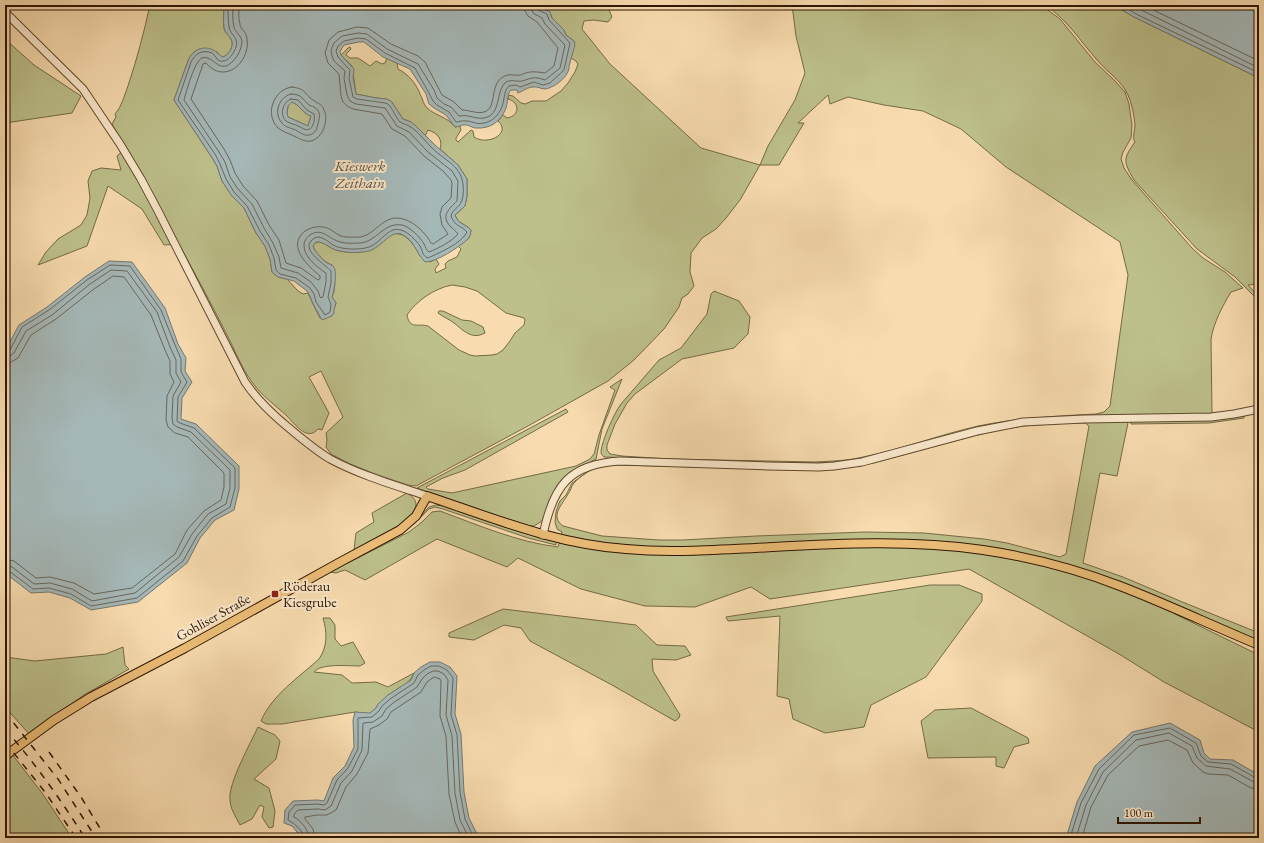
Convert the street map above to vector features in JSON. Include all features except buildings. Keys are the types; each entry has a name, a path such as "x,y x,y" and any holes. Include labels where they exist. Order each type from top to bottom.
{"main road":[{"path":"427,496 543,535 558,539 626,550 686,551 865,543 923,544 984,550 1067,568 1119,585 1259,645"},
{"name":"Gohliser Straße","path":"5,756 54,720 90,697 185,648 400,530 416,516 427,496"}],"street":[{"path":"5,12 83,90 120,144 157,209 245,382 257,399 286,426 330,458 360,473 427,496"},
{"path":"543,535 553,502 560,487 575,473 592,464 600,462 620,461 775,466 834,466 862,462 977,430 1023,422 1084,418 1210,417 1259,409"}],"green space":[{"path":"150,5 224,5 224,28 232,41 231,50 223,57 217,52 208,50 200,50 194,53 188,61 174,100 217,166 222,181 235,199 244,208 256,233 265,246 270,259 272,272 278,277 287,279 298,291 303,294 308,293 320,318 334,309 336,303 332,297 335,285 332,265 318,255 313,246 316,242 340,251 358,252 374,248 391,235 403,235 414,246 420,256 430,262 436,259 439,264 435,269 436,273 446,268 445,264 448,261 457,257 461,249 458,246 469,238 471,230 460,222 455,215 465,206 467,196 467,179 458,165 440,149 441,143 437,135 428,130 425,136 411,122 403,119 391,101 356,94 352,66 341,55 350,47 351,49 346,54 347,56 350,58 358,58 370,66 376,61 382,64 385,63 387,58 397,63 398,69 405,73 414,83 427,108 449,121 455,127 460,126 461,130 456,138 458,142 471,130 473,131 474,137 485,140 496,137 500,134 502,126 498,121 503,115 507,118 514,115 516,112 517,109 515,103 508,99 508,95 513,96 521,103 525,104 532,101 546,101 561,91 575,72 578,64 571,58 574,41 566,35 564,30 552,18 550,12 536,5 607,5 612,17 608,22 594,20 584,21 582,29 610,64 701,148 760,165 740,200 726,218 716,229 702,238 691,253 690,272 694,286 688,294 682,298 679,307 664,329 634,360 608,381 528,426 416,486 408,485 350,464 331,454 326,447 326,433 343,417 321,371 309,377 329,413 322,430 318,429 314,433 310,434 305,433 264,396 252,382 245,370 179,244 164,245 142,209 108,186 87,246 38,265 46,252 58,239 81,225 87,215 90,198 88,181 92,171 101,168 121,170 117,156 126,148 112,124 128,86","holes":["452,285 477,291 506,313 524,318 525,320 524,325 515,333 503,350 497,354 470,355 459,350 428,326 415,325 410,323 408,320 407,315 415,305 426,296 439,289"]},
{"path":"792,5 1041,5 1060,19 1095,62 1125,92 1129,104 1132,125 1131,138 1123,152 1121,159 1124,168 1132,180 1192,248 1203,258 1225,272 1243,288 1231,292 1224,303 1212,333 1212,414 1041,418 862,459 833,463 768,463 604,457 601,453 602,446 618,408 659,360 681,348 707,314 711,294 714,291 739,301 750,317 748,334 734,348 682,359 635,394 627,403 615,424 607,445 607,450 610,454 669,459 815,462 845,460 878,454 978,426 1022,419 1096,414 1104,412 1110,406 1128,275 1120,242 1006,167 961,129 923,111 884,105 848,97 830,104 828,95 798,123 804,123 779,165 760,165 768,146 795,100 805,73 796,36"},
{"path":"1045,5 1114,5 1134,17 1259,78 1259,284 1248,285 1259,297 1259,301 1235,277 1197,249 1134,180 1126,165 1126,157 1135,142 1134,117 1128,95 1122,85 1098,61 1067,24"},
{"path":"5,39 34,65 81,96 72,113 5,123"},
{"path":"292,102 311,116 308,126 288,117 288,106"},
{"path":"439,311 443,311 462,320 471,321 483,327 485,333 476,336 468,334 438,313"},
{"path":"622,379 602,429 596,459 573,471 561,481 553,493 542,521 534,526 498,516 417,488 566,409 568,412 465,470 443,478 426,487 428,489 452,493 576,466 590,459 594,454 599,435 615,390 610,387"},
{"path":"1244,415 1244,418 1209,423 1131,424 1130,420"},
{"path":"1127,421 1128,423 1117,476 1100,473 1083,563 1123,577 1259,633 1259,642 1121,583 954,544 658,548 599,543 561,535 562,532 557,529 555,522 556,512 560,501 566,495 572,483 582,476 573,484 558,510 557,518 563,526 602,536 683,540 865,532 924,533 984,539 1007,543 1060,557 1066,554 1089,426 1085,423 1023,426 993,431 874,463 835,469 818,469 993,430 1042,423"},
{"path":"610,464 818,469 616,465 591,470 583,475 586,471"},
{"path":"407,493 415,501 415,509 409,518 386,534 354,550 356,533 374,522 372,513"},
{"path":"436,505 444,506 517,531 556,542 556,545 528,538 435,507 429,509 415,523 388,540 419,518 429,507"},
{"path":"440,511 513,537 543,545 558,547 559,543 607,550 865,546 953,549 1026,561 1102,582 1175,611 1175,614 1259,655 1259,732 1164,682 1119,654 969,569 770,599 751,587 695,607 645,606 581,589 518,558 507,567 437,539 365,580 345,570 336,573 330,572 409,532 432,512"},
{"path":"930,585 959,585 982,594 982,601 926,677 871,705 864,727 825,733 793,719 789,699 777,696 780,616 728,621 726,617"},
{"path":"503,609 636,625 657,645 685,646 691,655 676,660 652,659 653,671 680,715 679,718 675,721 530,641 521,628 504,625 474,640 449,637 449,633"},
{"path":"323,618 330,618 335,625 335,639 341,646 353,642 365,663 360,666 323,667 314,672 342,675 352,683 376,682 388,687 414,673 412,677 409,681 385,698 370,714 355,712 282,724 266,724 261,721 272,703 286,687 319,659 322,654 326,639"},
{"path":"123,647 125,665 129,669 84,695 29,734 5,707 5,657 35,661 106,654"},
{"path":"971,708 1028,738 1029,743 1014,747 1004,768 996,766 996,757 928,758 921,721 935,710"},
{"path":"258,727 275,735 280,741 276,759 254,779 269,788 275,811 273,827 269,828 262,817 264,807 260,805 252,819 240,825 230,803 230,792 236,774"},
{"path":"12,754 42,793 72,838 5,838 5,759"}],"water":[{"name":"Kieswerk Zeithain","path":"224,5 536,5 550,12 552,18 564,30 566,35 574,41 575,45 569,70 561,81 545,89 531,87 518,93 517,90 511,90 508,96 506,108 501,117 491,126 476,128 466,125 455,127 446,115 429,104 426,94 410,69 383,57 364,42 344,45 340,52 354,69 353,78 356,94 391,101 403,119 415,125 458,165 467,179 467,196 465,206 455,215 462,224 471,231 468,239 454,250 436,260 425,262 409,239 397,233 389,237 377,247 369,251 361,252 340,251 316,242 313,246 315,251 327,263 333,266 335,272 335,286 332,297 336,303 334,313 332,316 322,320 307,291 294,281 278,277 272,272 270,259 265,246 256,233 244,208 231,195 222,181 217,166 211,156 174,100 188,61 195,51 207,48 215,51 223,57 231,50 232,41 224,28","holes":["292,102 311,116 308,126 288,117 288,106"]},
{"path":"1114,5 1259,5 1259,78 1134,17"},
{"path":"109,261 132,262 165,308 178,344 186,358 185,371 192,382 182,398 181,419 196,424 239,466 239,489 234,510 215,520 200,538 187,563 138,602 91,610 70,598 49,592 31,593 5,573 5,351 19,325 47,307 85,277"},
{"path":"430,662 440,662 450,667 457,676 455,714 461,734 464,792 469,818 479,838 302,838 292,826 284,823 285,810 293,801 324,801 333,778 345,766 354,747 353,720 355,712 370,713 388,695 411,680 414,673"},
{"path":"1170,723 1200,740 1204,753 1210,759 1233,760 1259,775 1259,838 1066,838 1077,802 1095,766 1132,732"}],"railway":[{"path":"5,712 58,779 96,838"},
{"path":"5,729 47,782 85,838"},
{"path":"5,742 45,792 76,838"},
{"path":"49,752 81,797 106,838"}],"place":[{"name":"Röderau Kiesgrube","path":"275,594"}]}
